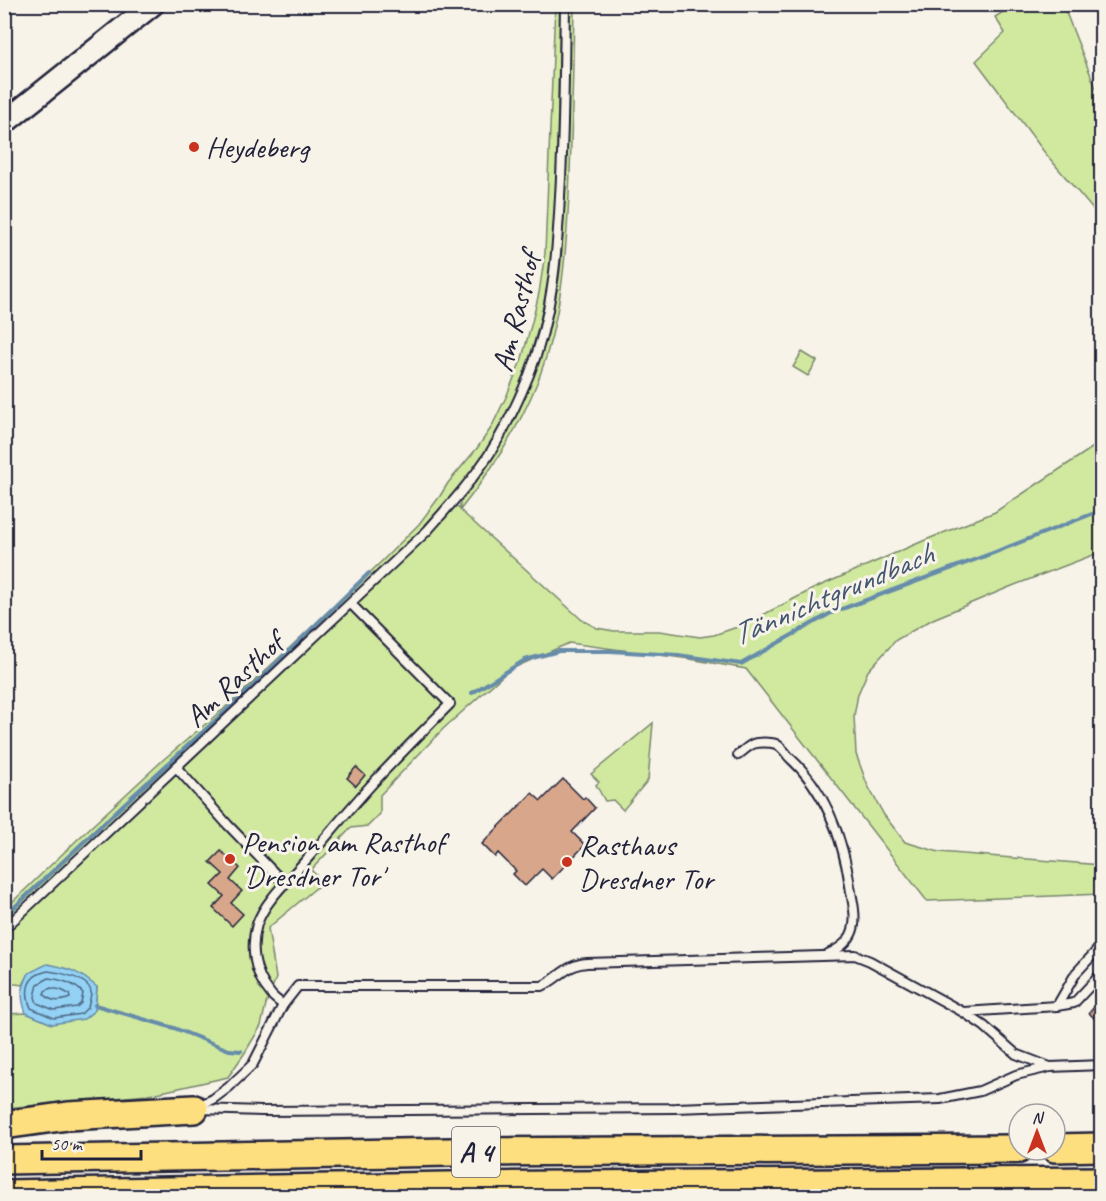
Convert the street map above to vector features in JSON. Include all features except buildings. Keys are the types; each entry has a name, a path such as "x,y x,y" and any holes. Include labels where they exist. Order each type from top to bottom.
{"highway":[{"path":"4,1125 68,1116 194,1108"},
{"path":"1067,1148 1101,1147"},
{"name":"A 4","path":"4,1160 451,1152 1007,1149"},
{"name":"A 4","path":"4,1194 460,1186 1101,1181"}],"street":[{"path":"4,123 153,4"}],"lane":[{"name":"Am Rasthof","path":"4,928 427,531 468,483 489,453 529,375 537,352 553,284 558,250 562,171 565,4"},
{"path":"284,1005 271,995 261,981 254,954 254,938 263,911 282,886 374,782 450,704 351,604"},
{"path":"738,755 753,744 776,744 806,774 831,815 850,880 854,925 848,940 826,955"},
{"name":"Am Rasthof","path":"176,767 282,886"},
{"path":"1058,1006 1076,973 1101,945"},
{"path":"194,1108 213,1099 253,1064 284,1005 298,986 542,986 551,982 562,972 582,963 855,955 963,1012 984,1026 1016,1054 1050,1067"},
{"path":"963,1012 1074,1003 1101,973"},
{"path":"194,1108 262,1111 664,1108 940,1099 980,1091 1016,1075 1050,1067 1101,1065"}],"green space":[{"path":"165,5 170,5 5,138 4,132"},
{"path":"555,5 560,5 556,202 552,254 545,299 526,368 508,411 486,450 448,502 460,509 460,501 496,451 524,396 546,338 559,278 562,248 570,5 574,5 568,218 561,288 553,333 539,378 523,414 484,479 460,510 582,620 597,628 614,631 659,631 700,637 714,635 743,625 815,588 995,512 1101,442 1101,552 933,619 896,640 868,671 858,694 854,716 856,754 867,784 884,815 905,842 939,852 1101,865 1101,894 927,901 746,669 569,643 509,670 443,729 380,795 380,814 368,826 351,828 311,870 323,882 268,928 276,978 261,1026 228,1077 148,1095 5,1108 5,1006 8,1014 26,1013 52,1024 95,1010 97,987 29,973 23,985 7,983 5,992 5,909 164,759 235,699 381,562 419,524 491,428 522,358 539,293 545,253"},
{"path":"1014,5 1063,5 1101,101 1101,219 1045,153 976,61 1005,33 995,17"},
{"path":"802,352 817,361 808,376 793,367"},
{"path":"653,723 648,780 623,810 613,800 605,801 596,785 599,782 591,774"}],"water":[{"path":"47,964 74,971 97,987 95,1010 84,1019 52,1024 26,1013 22,997 26,979 29,973"}],"waterway":[{"name":"Tännichtgrundbach","path":"472,693 525,660 559,651 678,655 741,664 831,613 1102,510"},
{"path":"4,917 254,685 369,573"},
{"path":"95,1005 174,1028 229,1050 241,1051"}],"place":[{"name":"Heydeberg","path":"194,147"},
{"name":"Pension am Rasthof 'Dresdner Tor'","path":"230,859"},
{"name":"Rasthaus Dresdner Tor","path":"567,862"}]}
